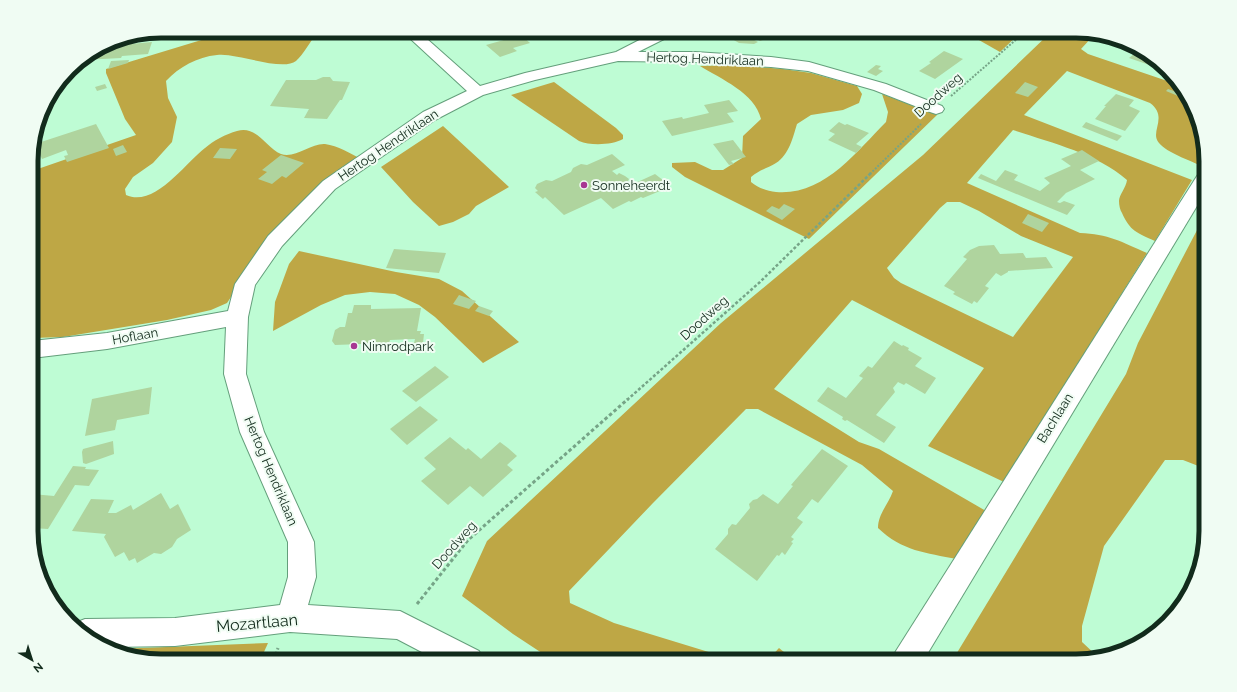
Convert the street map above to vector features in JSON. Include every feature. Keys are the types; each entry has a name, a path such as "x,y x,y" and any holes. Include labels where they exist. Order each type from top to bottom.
{"street":[{"path":"417,38 477,92"},
{"path":"618,56 655,38"},
{"name":"Hertog Hendriklaan","path":"290,618 302,577 301,542 252,432 235,374 237,317 245,284 275,241 329,185 429,116 477,92 531,76 618,56 710,58 771,62 809,67 880,87 936,109"},
{"name":"Bachlaan","path":"910,654 1199,187"},
{"name":"Hoflaan","path":"38,349 107,342 237,317"},
{"name":"Mozartlaan","path":"93,633 175,632 290,618 400,625 456,654"}],"path":[{"name":"Doodweg","path":"400,625 468,540 760,282 936,109 1018,38"}],"shaded area":[{"path":"208,38 313,38 299,58 289,64 270,63 235,56 217,55 196,60 171,76 166,81 168,98 177,117 172,142 153,163 133,177 125,189 126,195 137,197 148,195 158,190 179,173 208,145 237,131 244,130 256,134 281,154 286,155 297,153 320,144 325,144 339,148 361,159 259,255 227,303 211,310 167,320 63,337 38,338 38,169 136,135 125,119 106,73 106,69"},
{"path":"975,38 1015,38 1000,52"},
{"path":"1045,38 1090,39 1081,49 1088,54 1170,82 1186,107 1197,137 1199,165 1167,150 1159,143 1156,134 1159,119 1158,114 1150,103 1067,71 1024,115 1192,180 1155,241 1143,236 1131,228 1121,212 1119,199 1127,180 1115,171 1087,156 1058,144 1013,130 967,183 1080,233 1107,237 1147,253 1004,482 928,446 984,368 852,300 774,389 859,442 879,449 986,511 957,559 915,550 896,542 887,536 878,528 878,523 893,491 862,465 758,409 746,409 569,591 570,603 614,623 715,654 543,654 513,634 462,596 487,541 721,323 923,155","holes":["947,202 960,202 979,211 1021,236 1073,257 1013,337 901,283 894,278 887,268"]},
{"path":"733,65 811,73 857,86 862,94 859,103 843,110 811,115 797,124 790,145 780,160 751,177 751,182 760,188 769,191 793,191 809,187 824,180 838,170 886,122 888,112 882,94 937,115 809,239 685,177 672,167 672,163 695,162 712,170 723,170 742,158 743,136 761,119 758,110 745,94 700,66"},
{"path":"554,82 616,128 623,135 623,139 613,143 584,143 511,95"},
{"path":"443,126 509,187 476,206 469,214 453,222 439,226 413,202 381,167"},
{"path":"1199,226 1199,466 1183,460 1165,460 1104,546 1082,626 1082,642 1094,653 956,654 1126,374 1138,343"},
{"path":"299,251 396,272 439,279 462,291 519,342 483,363 435,317 419,305 395,294 370,292 345,295 321,305 273,331 275,302 289,264"},
{"path":"268,643 263,654 161,654 145,653 125,649"},
{"path":"779,648 786,654 773,654"}],"building":[{"path":"510,38 524,38 530,43 513,48 517,51 500,57 486,45"},
{"path":"750,38 758,42 754,44 739,43 732,39"},
{"path":"755,38 765,39 760,41"},
{"path":"152,42 148,54 122,56 121,58 92,60 120,45"},
{"path":"944,51 963,59 935,79 919,71 931,63 929,62"},
{"path":"1134,54 1137,55 1155,67 1129,58"},
{"path":"129,60 128,63 108,69 111,61"},
{"path":"876,65 881,66 878,69 883,71 876,76 867,72"},
{"path":"323,77 330,77 333,81 350,82 342,100 340,100 327,119 304,118 309,109 270,106 286,80 316,80"},
{"path":"1025,82 1038,87 1028,97 1015,93"},
{"path":"105,84 107,88 97,91 95,87"},
{"path":"1168,89 1178,92 1179,95 1178,96 1166,91"},
{"path":"1116,94 1134,100 1129,106 1140,111 1125,131 1095,119 1106,106 1104,106"},
{"path":"729,100 738,111 727,113 734,122 672,136 662,121 682,117 683,119 709,113 704,105"},
{"path":"839,122 869,133 856,144 862,147 856,153 828,140 835,134 829,131"},
{"path":"1086,122 1122,136 1117,141 1082,127"},
{"path":"96,124 109,148 67,162 64,156 68,155 66,150 42,159 39,152 39,143"},
{"path":"733,140 746,157 731,161 734,164 729,165 713,144"},
{"path":"123,145 127,152 116,156 113,149"},
{"path":"220,148 237,149 230,159 213,158"},
{"path":"1082,150 1099,161 1080,170 1095,179 1066,193 1057,202 1060,203 1064,201 1075,205 1067,215 978,178 981,174 996,181 1005,170 1018,175 1014,180 1040,191 1050,183 1044,178 1071,166 1061,159"},
{"name":"Sonneheerdt","path":"612,154 625,165 612,171 617,175 619,173 625,176 629,179 628,181 631,185 655,174 668,184 658,189 660,191 631,202 629,201 613,209 601,198 564,215 545,197 543,199 535,192 538,191 535,188 537,184 546,180 552,181 571,172 573,168 581,164 587,165"},
{"path":"281,155 304,163 286,178 282,176 272,184 258,179 267,172 262,170"},
{"path":"784,204 795,209 782,220 766,211 772,206 779,209"},
{"path":"1028,214 1049,223 1042,232 1022,223"},
{"path":"994,245 1000,254 1023,253 1026,258 1046,257 1053,268 1008,271 1001,276 996,273 985,286 989,288 977,303 974,301 972,304 953,294 955,292 944,286 967,259 963,257 970,250 979,246"},
{"path":"394,249 446,253 439,273 386,268"},
{"path":"459,295 476,301 469,309 453,304"},
{"path":"354,305 371,305 371,309 421,308 417,331 421,331 420,334 424,334 423,343 414,343 415,339 390,340 389,343 335,345 332,341 335,330 340,327 345,327 348,313 352,313"},
{"path":"479,306 493,311 489,316 475,311"},
{"path":"894,341 909,348 908,350 922,358 915,366 936,378 925,394 906,383 904,385 898,382 893,388 895,392 876,415 896,427 884,443 847,420 845,421 842,419 843,417 817,401 828,387 846,398 863,378 859,376 868,366 872,368"},
{"path":"435,366 449,377 416,402 402,391"},
{"path":"152,387 149,414 117,420 115,430 85,436 92,399"},
{"path":"420,406 438,420 407,445 390,429"},
{"path":"450,437 466,450 468,448 481,459 500,442 517,456 507,465 513,470 483,497 470,486 448,505 421,481 436,469 424,458"},
{"path":"113,441 114,454 86,464 83,463 83,449"},
{"path":"822,449 848,466 818,503 812,499 797,518 803,522 791,537 794,539 791,542 793,543 785,555 782,552 779,556 777,555 757,581 715,549 728,534 728,529 732,524 736,525 750,508 749,504 753,500 757,499 763,494 778,504 793,486 791,485"},
{"path":"73,466 99,470 89,486 75,485 48,529 38,528 38,495 54,496"},
{"path":"161,493 170,509 178,504 191,530 177,539 172,547 161,554 154,553 137,563 135,558 129,561 124,552 115,557 104,537 106,534 72,531 91,499 114,500 108,513 116,513 131,505 133,510"}],"place":[{"name":"Sonneheerdt","path":"584,185"},
{"name":"Nimrodpark","path":"354,346"}]}
